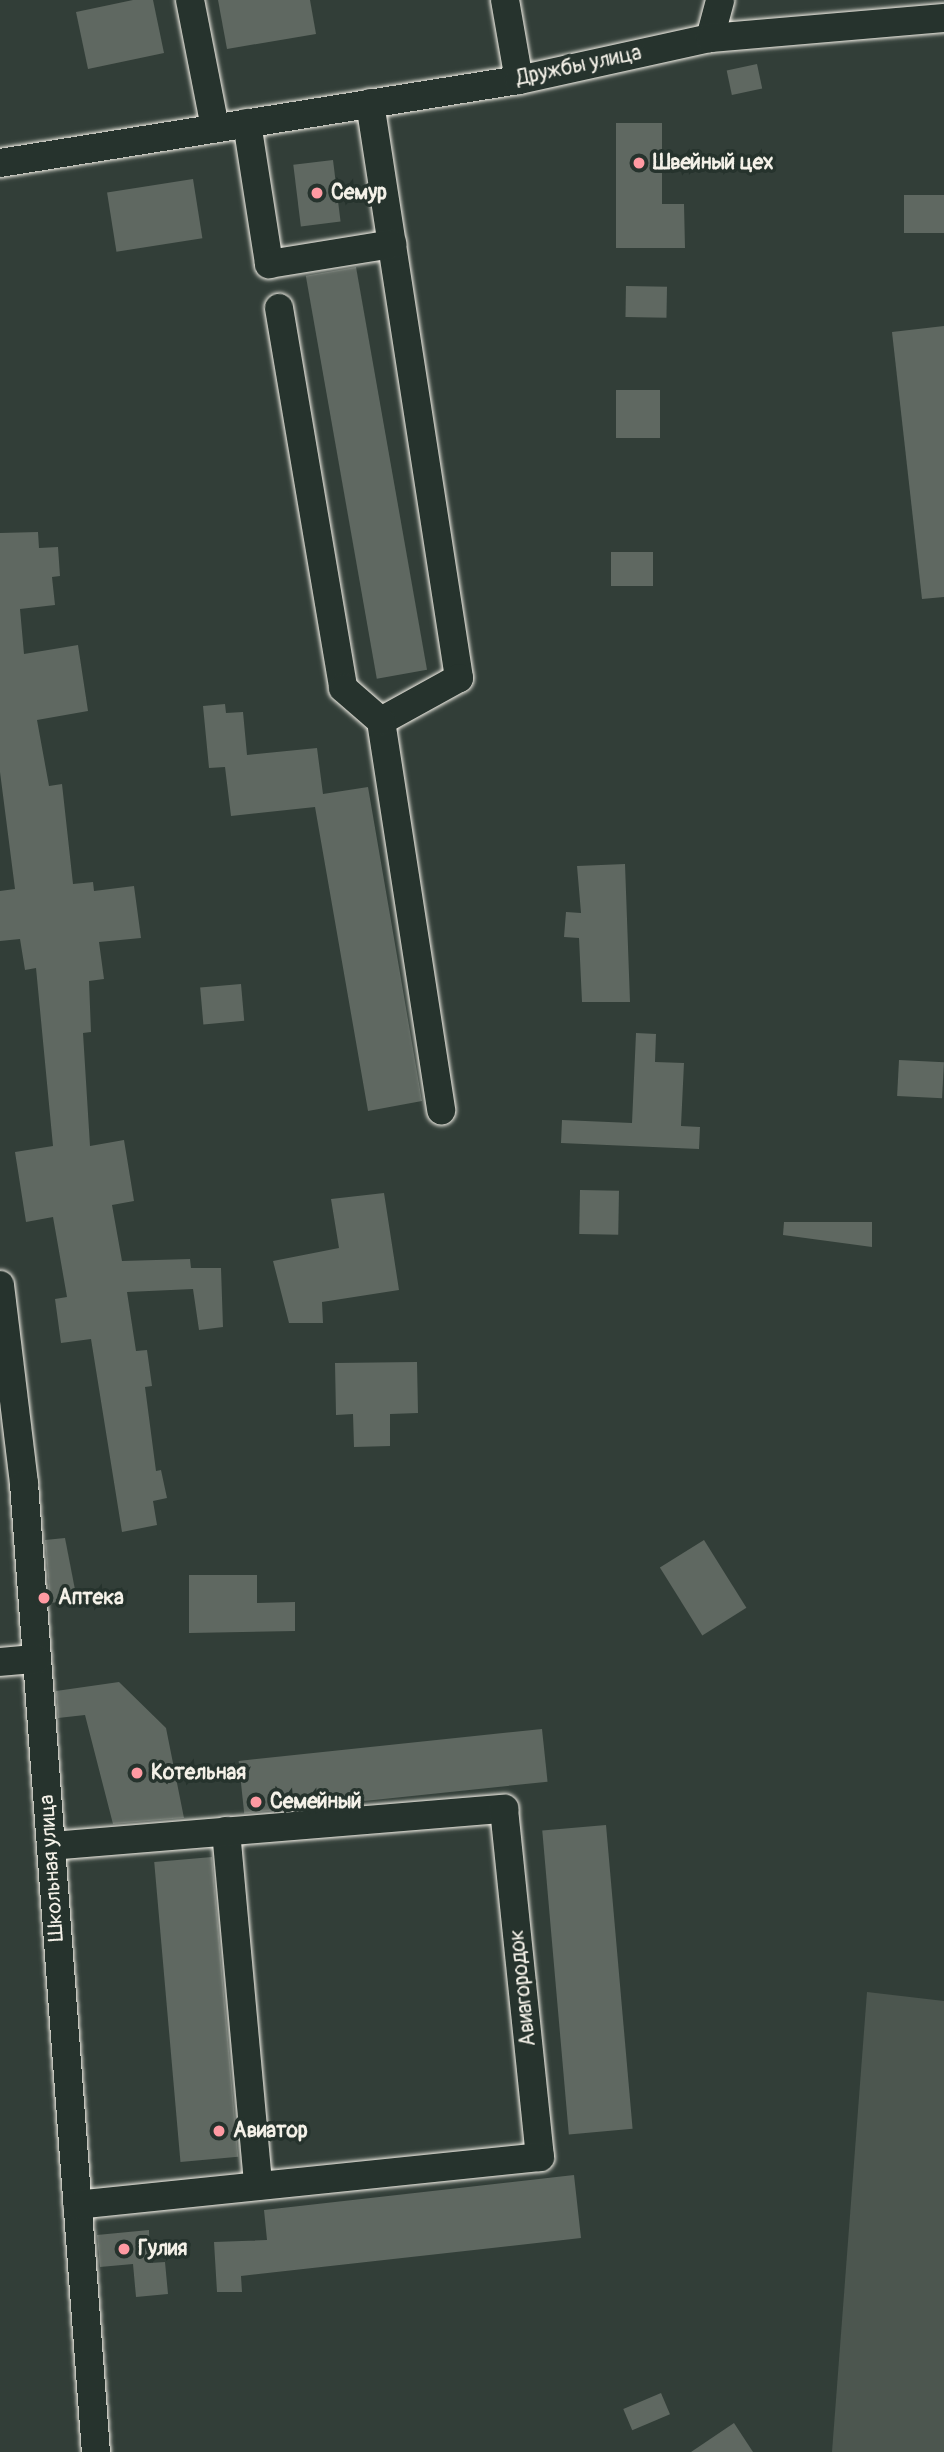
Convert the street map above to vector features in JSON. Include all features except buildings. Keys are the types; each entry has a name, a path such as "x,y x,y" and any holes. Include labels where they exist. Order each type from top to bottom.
{"street":[{"path":"190,0 215,128"},
{"path":"505,0 519,79"},
{"path":"710,38 720,0"},
{"name":"Дружбы улица","path":"0,163 519,79 710,38 944,19"},
{"path":"370,103 459,678 381,721"},
{"path":"247,123 269,264 392,244"},
{"path":"279,308 343,688 381,721 441,1110"},
{"name":"Школьная улица","path":"0,1285 4,1348 37,1660 96,2452"},
{"path":"0,1662 37,1660"},
{"name":"Авиагородок","path":"51,1846 504,1809 540,2157 78,2205"},
{"path":"226,1832 258,2186"}],"shaded area":[{"path":"867,1992 944,2001 944,2452 832,2452"}],"place":[{"name":"Швейный цех","path":"639,163"},
{"name":"Семур","path":"317,193"},
{"name":"Аптека","path":"44,1598"},
{"name":"Котельная","path":"137,1773"},
{"name":"Семейный","path":"256,1802"},
{"name":"Авиатор","path":"219,2131"},
{"name":"Гулия","path":"124,2249"}]}
